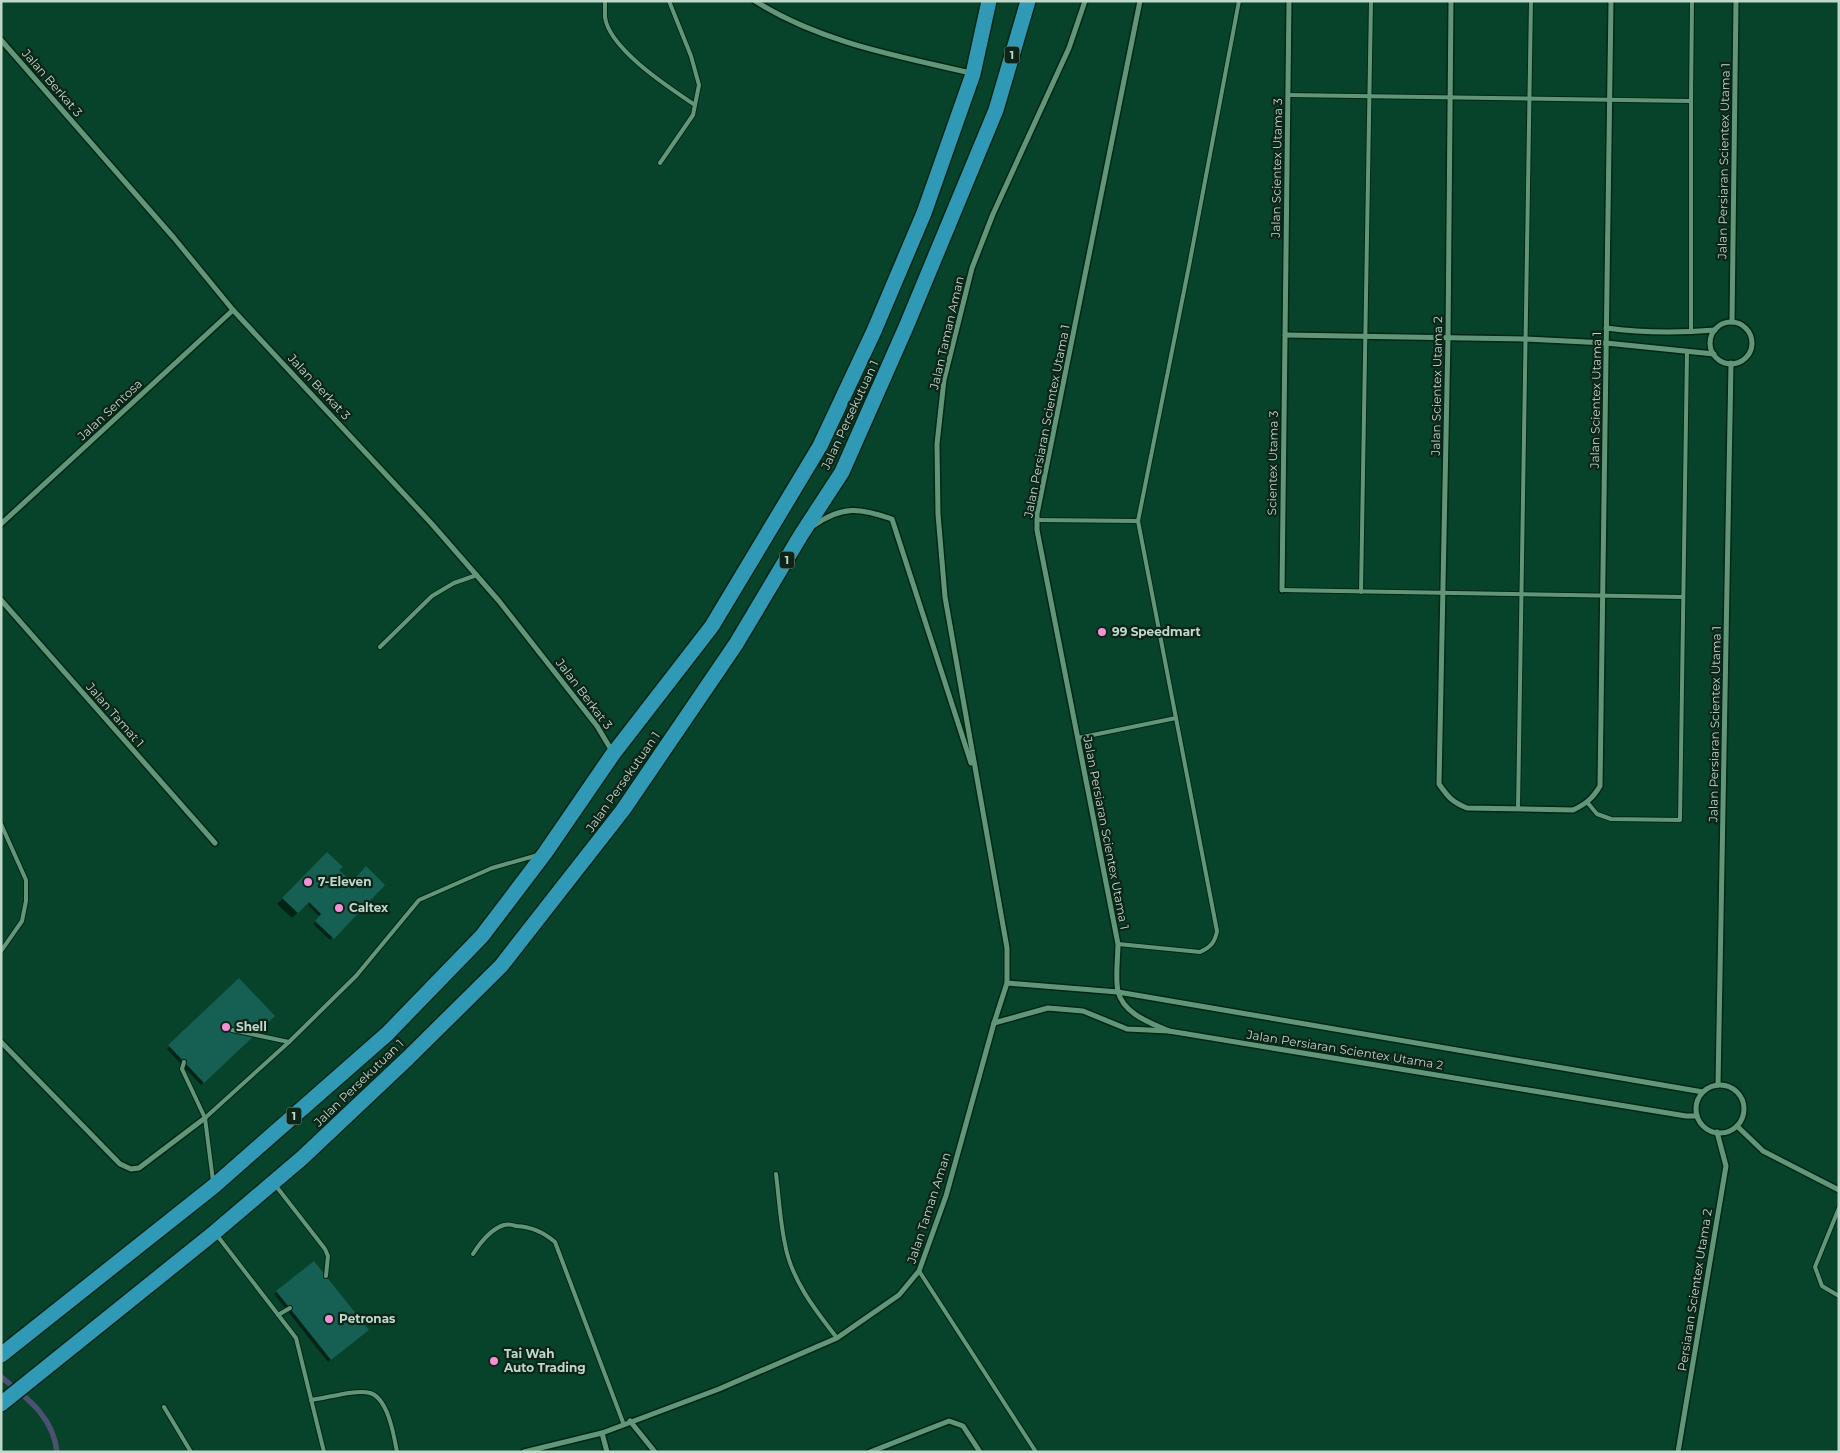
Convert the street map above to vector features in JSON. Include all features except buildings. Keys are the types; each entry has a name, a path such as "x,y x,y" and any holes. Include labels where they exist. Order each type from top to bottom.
{"highway":[{"name":"Jalan Persekutuan 1","path":"6,1351 214,1186 387,1034 482,936 545,853 613,754 712,626 820,446 874,331 924,214 974,74 989,1"},
{"name":"Jalan Persekutuan 1","path":"1,1404 214,1232 302,1158 408,1058 501,966 623,810 736,644 801,535 842,472 906,327 996,110 1028,1"}],"street":[{"path":"755,1 778,15 856,46 974,74"},
{"name":"Jalan Taman Aman","path":"524,1452 624,1425 630,1421 718,1390 837,1338 899,1295 919,1271 931,1242 1007,983 1007,948 945,597 938,514 937,444 944,380 972,268 993,214 1069,48 1086,1"},
{"name":"Jalan Persiaran Scientex Utama 1","path":"1118,992 1118,944 1037,530 1037,520 1140,1"},
{"name":"Jalan Scientex Utama 3","path":"1285,335 1289,1"},
{"name":"Jalan Scientex Utama 2","path":"1451,1 1448,338 1438,772 1439,784 1446,795 1455,803 1468,808 1518,809"},
{"name":"Jalan Scientex Utama 1","path":"1587,802 1593,797 1600,786 1611,1"},
{"name":"Jalan Persiaran Scientex Utama 1","path":"1732,322 1736,1"},
{"name":"Jalan Berkat 3","path":"1,40 174,238 233,310 379,465 477,575 597,726 613,754"},
{"name":"Jalan Sentosa","path":"1,524 233,310"},
{"path":"1606,328 1636,332 1691,332 1715,330 1725,323 1738,323 1745,327 1752,339 1751,346 1744,359 1731,363 1724,362 1714,354 1710,342 1715,330"},
{"path":"1285,335 1526,339 1606,343 1714,354"},
{"name":"Scientex Utama 3","path":"1282,590 1285,335"},
{"name":"Jalan Persiaran Scientex Utama 1","path":"1718,1085 1731,363"},
{"name":"Jalan Taman Aman","path":"801,535 827,516 842,511 869,511 892,519 976,780"},
{"name":"Jalan Tamat 1","path":"1,600 215,843"},
{"path":"1518,809 1573,810 1587,802"},
{"name":"Jalan Persiaran Scientex Utama 2","path":"1007,983 1118,992 1703,1092"},
{"path":"1118,992 1123,1001 1138,1018 1169,1031"},
{"name":"Jalan Persiaran Scientex Utama 2","path":"994,1023 1048,1008 1084,1012 1127,1029 1169,1031 1686,1116 1697,1116"},
{"path":"1,1042 120,1164 131,1169 139,1168 205,1118"},
{"path":"1718,1085 1731,1087 1741,1095 1744,1114 1737,1126 1726,1132 1717,1132 1706,1128 1697,1116 1698,1101 1703,1092 1707,1088 1718,1085"},
{"path":"1737,1126 1763,1151 1839,1190"},
{"name":"Persiaran Scientex Utama 2","path":"1678,1452 1726,1166 1717,1132"},
{"path":"870,1452 949,1420 962,1426 980,1452"},
{"path":"630,1421 655,1452"},
{"path":"602,1432 607,1452"}],"lane":[{"path":"605,1 605,18 609,28 620,44 649,74 695,105"},
{"path":"660,163 693,115 699,85 669,1"},
{"path":"1118,944 1200,952 1210,947 1217,931 1138,521 1239,1"},
{"path":"1361,592 1371,1"},
{"path":"1518,809 1531,1"},
{"path":"1691,332 1690,102 1692,1"},
{"path":"1288,96 1690,102"},
{"path":"1587,802 1597,814 1611,819 1680,820 1687,352"},
{"path":"1037,520 1138,521"},
{"path":"380,647 432,596 454,583 477,575"},
{"path":"1282,590 1683,597"},
{"path":"1078,738 1176,718"},
{"path":"1,824 26,880 26,901 22,921 1,951"},
{"path":"205,1118 289,1042 356,976 419,900 492,868 545,853"},
{"path":"232,1030 289,1042"},
{"path":"184,1062 182,1069 205,1118 214,1186"},
{"path":"776,1174 785,1245 797,1280 814,1308 837,1338"},
{"path":"273,1182 326,1249 328,1256 326,1276"},
{"path":"1839,1208 1814,1267 1822,1286 1839,1296"},
{"path":"473,1254 480,1242 505,1224 526,1226 541,1231 555,1242 624,1425"},
{"path":"214,1232 296,1338 324,1452"},
{"path":"919,1271 1036,1452"},
{"path":"278,1315 290,1308"},
{"path":"311,1400 363,1392 379,1398 386,1410 397,1452"},
{"path":"164,1407 191,1452"}],"waterway":[{"path":"1,1377 29,1400 44,1418 55,1439 57,1452"}],"place":[{"name":"99 Speedmart","path":"1102,632"},
{"name":"7-Eleven","path":"308,882"},
{"name":"Caltex","path":"339,908"},
{"name":"Shell","path":"226,1027"},
{"name":"Petronas","path":"329,1319"},
{"name":"Tai Wah Auto Trading","path":"494,1361"}]}
